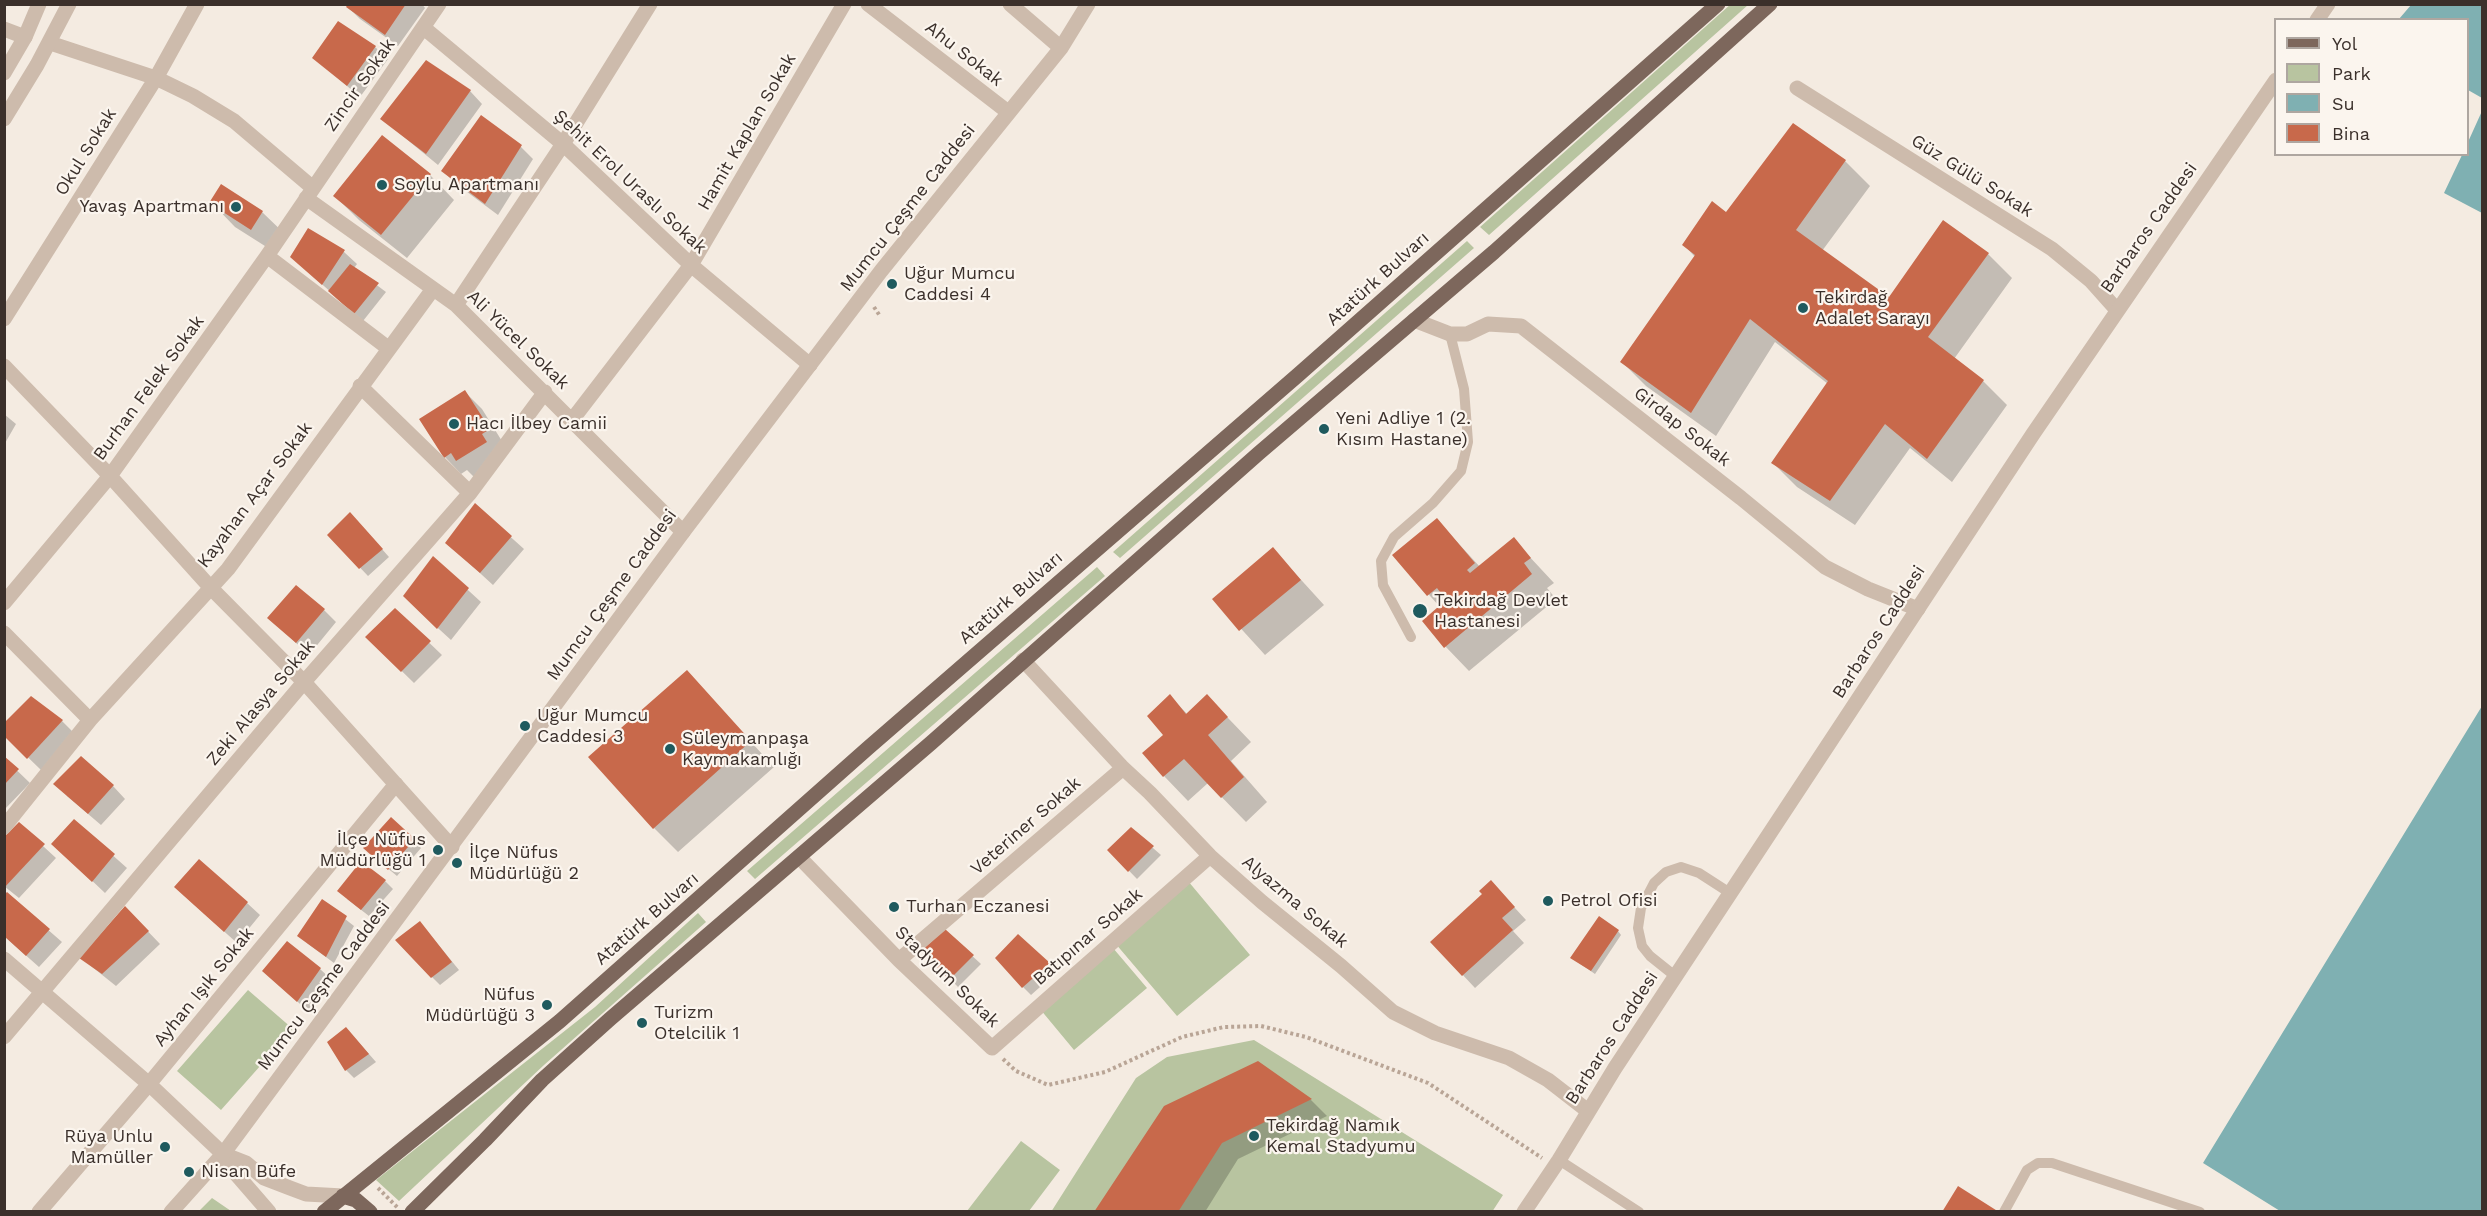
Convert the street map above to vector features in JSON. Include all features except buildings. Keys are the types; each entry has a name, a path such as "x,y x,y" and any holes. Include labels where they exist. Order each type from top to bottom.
{"main road":[{"name":"Atatürk Bulvarı","path":"324,1212 560,1021 626,964 877,740 1299,375 1718,4"},
{"path":"405,1210 485,1140 542,1080 1413,320 1494,252 1770,4"},
{"path":"343,1196 356,1200 370,1212"}],"street":[{"path":"4,72 25,37 39,4"},
{"path":"4,119 50,43 69,4"},
{"name":"Okul Sokak","path":"4,319 156,78 197,4"},
{"name":"Zincir Sokak","path":"310,193 439,4"},
{"path":"456,305 563,144 650,4"},
{"name":"Hamit Kaplan Sokak","path":"572,420 691,265 844,4"},
{"name":"Ahu Sokak","path":"868,4 1008,112"},
{"path":"1010,4 1061,48"},
{"name":"Mumcu Çeşme Caddesi","path":"171,1212 223,1154 683,532 881,272 1061,48 1088,4"},
{"path":"2318,18 2328,4"},
{"name":"Şehit Erol Uraslı Sokak","path":"424,28 563,144 691,265 810,365"},
{"name":"Ali Yücel Sokak","path":"4,29 156,78 193,96 234,121 310,193 456,305 683,532"},
{"name":"Barbaros Caddesi","path":"1524,1212 1675,976 2116,309 2274,83"},
{"name":"Güz Gülü Sokak","path":"1797,88 2052,249 2091,281 2116,309"},
{"name":"Burhan Felek Sokak","path":"4,603 110,476 310,193"},
{"path":"267,256 388,348"},
{"name":"Kayahan Açar Sokak","path":"4,827 90,720 228,569 433,289"},
{"path":"1413,320 1450,334"},
{"name":"Girdap Sokak","path":"1450,334 1467,334 1488,324 1521,326 1732,490 1825,567 1868,589 1918,609"},
{"path":"4,366 110,476 210,587 304,682 452,847"},
{"path":"360,386 470,493"},
{"name":"Zeki Alasya Sokak","path":"4,1037 44,993 304,682 470,493 545,392"},
{"path":"4,633 90,720"},
{"name":"Alyazma Sokak","path":"1023,660 1123,768 1210,856 1393,1012 1435,1033 1509,1058 1548,1080 1588,1111"},
{"name":"Veteriner Sokak","path":"899,960 1123,768"},
{"name":"Ayhan Işık Sokak","path":"39,1212 149,1084 396,784"},
{"name":"Batıpınar Sokak","path":"992,1048 1210,856"},
{"name":"Stadyum Sokak","path":"799,857 899,960 992,1048"},
{"path":"4,959 149,1084 223,1154 230,1167 269,1212"},
{"path":"223,1154 246,1163 264,1178 306,1194 343,1196"}],"lane":[{"path":"1411,637 1383,585 1381,561 1394,537 1433,503 1461,471 1468,442 1464,389 1450,334"},
{"path":"1675,976 1650,956 1642,946 1638,928 1641,908 1654,883 1666,872 1681,867 1699,873 1730,893"},
{"path":"1557,1163 1639,1212"},
{"path":"2004,1212 2027,1170 2038,1163 2052,1163 2200,1212"}],"path":[{"path":"992,1048 1016,1071 1048,1085 1105,1072 1182,1037 1224,1027 1261,1026 1306,1037 1428,1083 1557,1163"},
{"path":"374,1184 405,1210"}],"green space":[{"path":"1731,4 1748,5 1489,235 1480,227"},
{"path":"1467,241 1474,248 1120,558 1113,552"},
{"path":"1097,567 1105,576 755,879 747,871"},
{"path":"1188,881 1250,955 1177,1016 1115,943"},
{"path":"698,913 706,922 544,1065 399,1201 376,1180 595,1007"},
{"path":"1113,948 1147,988 1074,1050 1040,1009"},
{"path":"248,990 293,1029 221,1110 177,1071"},
{"name":"Tekirdağ Namık Kemal Stadyumu","path":"1254,1040 1503,1195 1492,1212 1051,1212 1136,1078 1167,1057"},
{"path":"1021,1141 1060,1170 1029,1211 967,1211"},
{"path":"212,1198 231,1211 199,1211"}],"water":[{"path":"2411,5 2482,5 2482,98 2469,91 2469,18 2400,18"},
{"path":"2482,111 2482,213 2444,193 2462,156 2469,156 2469,140"},
{"path":"2482,706 2482,1211 2280,1211 2203,1163"}],"place":[{"name":"Soylu Apartmanı","path":"382,185"},
{"name":"Yavaş Apartmanı","path":"236,207"},
{"name":"Uğur Mumcu Caddesi 4","path":"892,284"},
{"name":"Tekirdağ Adalet Sarayı","path":"1803,308"},
{"name":"Hacı İlbey Camii","path":"454,424"},
{"name":"Yeni Adliye 1 (2. Kısım Hastane)","path":"1324,429"},
{"name":"Tekirdağ Devlet Hastanesi","path":"1420,611"},
{"name":"Uğur Mumcu Caddesi 3","path":"525,726"},
{"name":"Süleymanpaşa Kaymakamlığı","path":"670,749"},
{"name":"İlçe Nüfus Müdürlüğü 1","path":"438,850"},
{"name":"İlçe Nüfus Müdürlüğü 2","path":"457,863"},
{"name":"Petrol Ofisi","path":"1548,901"},
{"name":"Turhan Eczanesi","path":"894,907"},
{"name":"Nüfus Müdürlüğü 3","path":"547,1005"},
{"name":"Turizm Otelcilik 1","path":"642,1023"},
{"name":"Tekirdağ Namık Kemal Stadyumu","path":"1254,1136"},
{"name":"Rüya Unlu Mamüller","path":"165,1147"},
{"name":"Nisan Büfe","path":"189,1172"}]}
